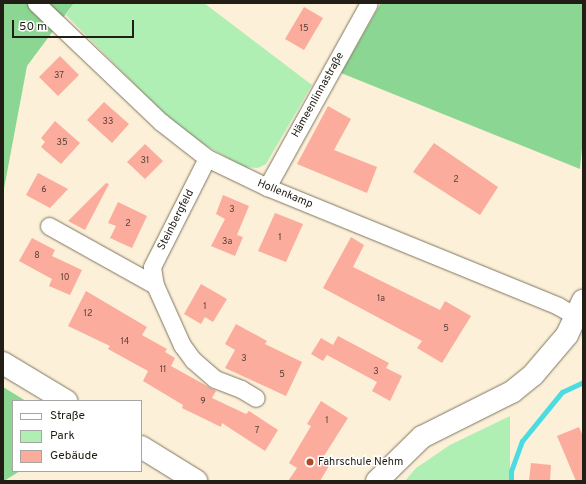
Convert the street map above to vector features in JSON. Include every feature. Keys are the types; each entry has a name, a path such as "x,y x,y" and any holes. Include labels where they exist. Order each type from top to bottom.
{"main road":[{"path":"377,481 422,437 512,392 533,375 551,356 581,312"},
{"path":"3,363 64,400"},
{"path":"142,448 196,481"}],"street":[{"name":"Hollenkamp","path":"36,3 161,122 207,158 267,187 558,306 581,312"},
{"name":"Hämeenlinnastraße","path":"267,187 369,3"},
{"name":"Steinbergfeld","path":"207,158 152,267 155,285 182,345 193,360 215,379 241,389 256,398"},
{"path":"49,226 155,285"}],"green space":[{"path":"3,3 74,3 27,66 3,194"},
{"path":"74,3 204,3 312,85 266,164 258,168 244,167 182,132 66,15"},
{"path":"381,3 583,3 583,138 580,169 341,73"},
{"path":"3,387 24,400 12,400 12,472 18,472 4,481"},
{"path":"510,416 510,481 405,481 416,468 450,445"}],"building":[{"path":"304,7 323,18 304,50 285,39"},
{"path":"60,56 79,75 58,96 39,77"},
{"path":"104,102 129,124 112,143 87,120"},
{"path":"328,106 351,119 334,150 377,167 367,193 297,164"},
{"path":"55,121 80,143 61,164 41,147 45,142 41,138"},
{"path":"434,143 498,187 480,215 413,172"},
{"path":"145,144 163,161 145,179 127,162"},
{"path":"38,173 68,189 50,208 26,195"},
{"path":"106,183 109,184 85,230 68,221"},
{"path":"223,195 249,206 237,235 243,237 235,256 211,246 225,219 216,214"},
{"path":"118,202 147,216 132,248 110,238 116,226 108,223"},
{"path":"275,213 303,224 286,262 258,251"},
{"path":"351,237 364,245 353,267 440,310 445,301 471,316 442,363 417,348 422,341 323,288"},
{"path":"32,238 55,250 52,256 82,270 70,295 49,286 52,279 19,261"},
{"path":"201,284 227,299 213,322 205,317 201,324 184,314"},
{"path":"86,291 147,327 142,335 167,349 165,352 175,358 171,366 216,391 212,398 246,414 249,411 278,430 265,451 222,423 221,427 182,408 183,405 143,381 148,371 108,349 110,346 68,326"},
{"path":"236,324 267,341 265,344 302,362 286,396 225,368 235,350 225,344"},
{"path":"338,336 389,363 386,368 402,376 390,401 372,391 377,382 327,355 323,361 311,354 321,338 333,345"},
{"path":"321,401 348,418 324,456 332,461 320,481 288,481 297,468 289,463 311,426 307,424"},
{"path":"579,427 583,436 583,481 576,481 557,436"},
{"path":"531,463 551,465 550,481 529,481"}],"waterway":[{"path":"511,481 511,471 522,441 562,392 583,382"}],"place":[{"name":"Fahrschule Nehm","path":"310,462"}]}
